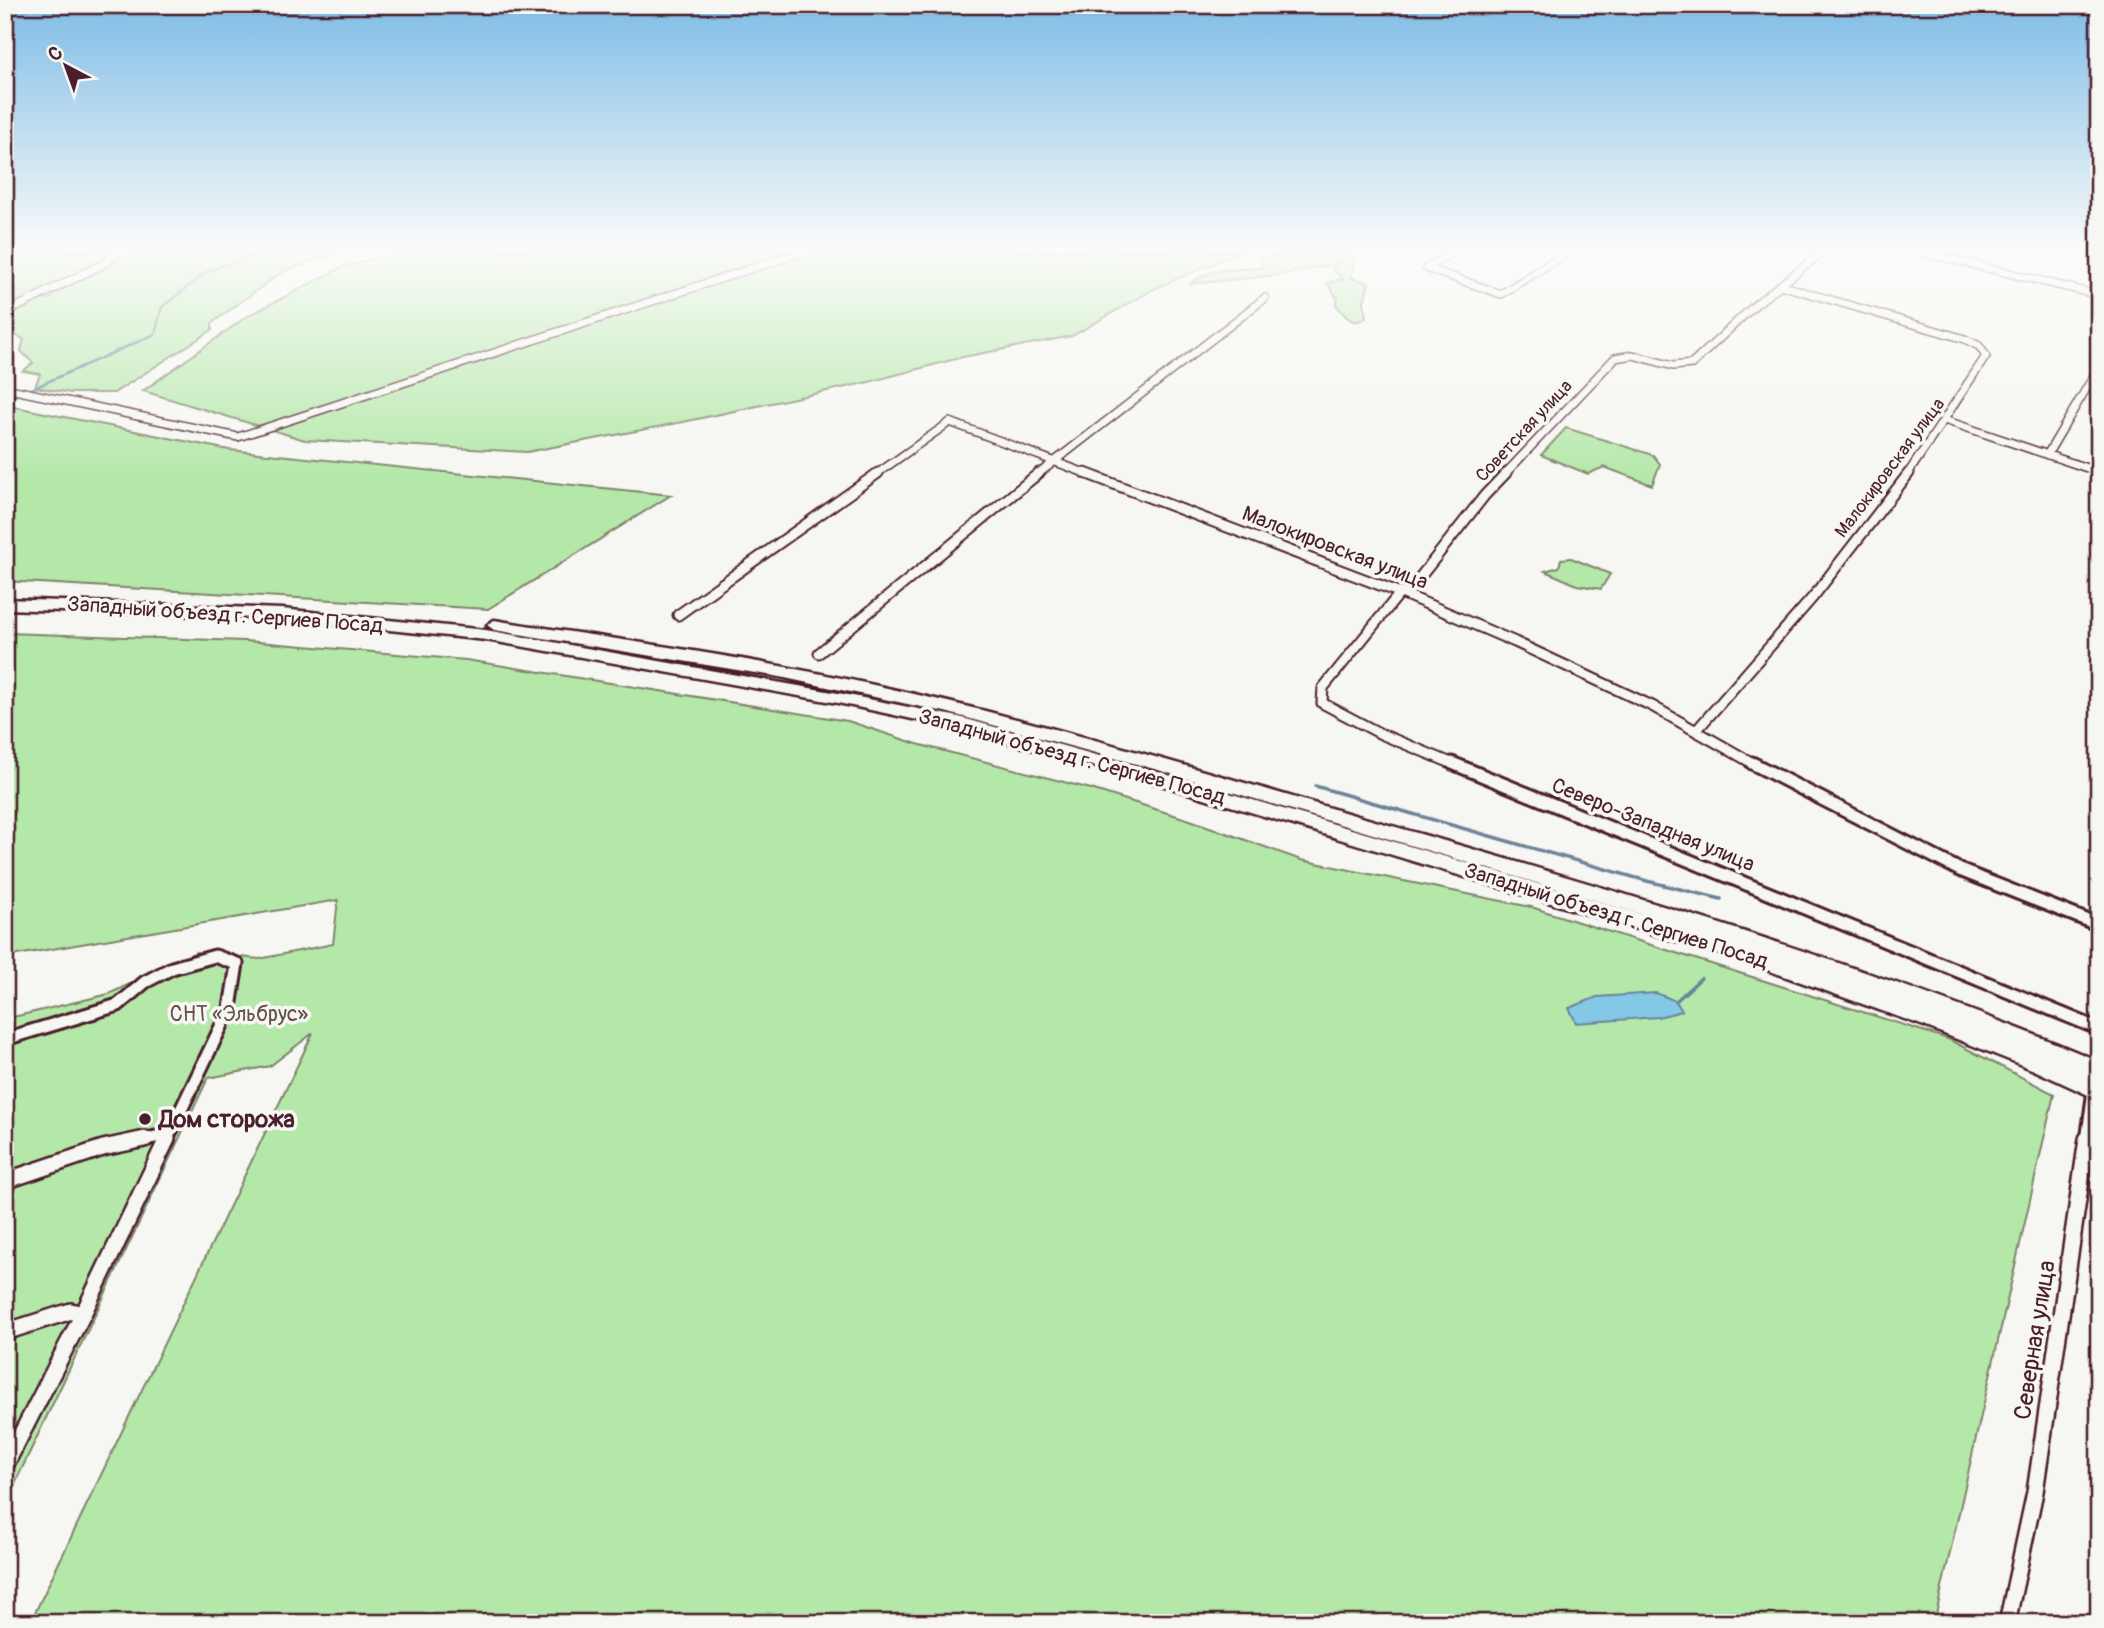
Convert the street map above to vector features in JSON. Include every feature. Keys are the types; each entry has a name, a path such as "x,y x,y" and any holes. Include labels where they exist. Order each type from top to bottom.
{"main road":[{"name":"Западный объезд г. Сергиев Посад","path":"5,594 276,603 482,623 776,670 878,691 1061,738 1650,908 1821,962 2010,1032 2098,1076"},
{"name":"Западный объезд г. Сергиев Посад","path":"5,604 282,614 486,635 838,698 959,723 1181,785 1741,952 1931,1020 2041,1063 2098,1076"}],"street":[{"path":"5,388 238,436 572,327"},
{"path":"819,653 1228,327"},
{"name":"Советская улица","path":"1403,594 1485,495 1611,362 1627,355 1673,366 1692,364 1733,327"},
{"name":"Малокировская улица","path":"1696,731 1773,646 1915,468 1986,356 1979,346 1965,339 1921,327"},
{"path":"2047,455 2099,367"},
{"path":"1947,421 2099,472"},
{"name":"Малокировская улица","path":"678,615 950,422 1403,594 1621,692 1962,871 2099,925"},
{"name":"Северо-Западная улица","path":"1403,594 1323,688 1322,702 1381,734 2099,1029"},
{"path":"5,1039 118,1005 145,982 172,968 215,956 237,964 230,1008 83,1314 5,1466"},
{"name":"Северная улица","path":"2007,1623 2035,1492 2098,1076"},
{"path":"5,1181 103,1149 169,1134"},
{"path":"5,1332 71,1311 83,1314"}],"green space":[{"path":"6,327 212,327 212,330 114,393 71,393 35,387 40,374 23,371 33,363 21,351 24,339 5,331"},
{"path":"232,327 1088,327 1072,336 963,357 869,382 527,452 305,440 143,391"},
{"path":"5,405 229,450 671,495 488,609 5,581"},
{"path":"1566,428 1653,455 1660,464 1652,485 1604,467 1588,474 1541,455"},
{"path":"1571,558 1610,574 1601,589 1577,585 1545,571 1559,567 1561,559"},
{"name":"СНТ «Эльбрус»","path":"5,633 245,641 466,660 848,721 917,744 1091,789 1190,820 1301,860 1531,907 1948,1039 2054,1094 1934,1623 30,1623 313,1033 270,1066 208,1078 5,1504 5,1019 109,994 196,952 259,959 333,944 338,900 5,957"}],"water":[{"path":"1656,993 1676,1001 1682,1011 1658,1017 1576,1023 1569,1008 1597,997"}],"waterway":[{"path":"27,391 155,334 157,327"},
{"path":"5,399 20,394"},
{"path":"1315,786 1647,881 1721,899"},
{"path":"1676,1001 1701,978"}],"place":[{"name":"Дом сторожа","path":"145,1119"}]}
